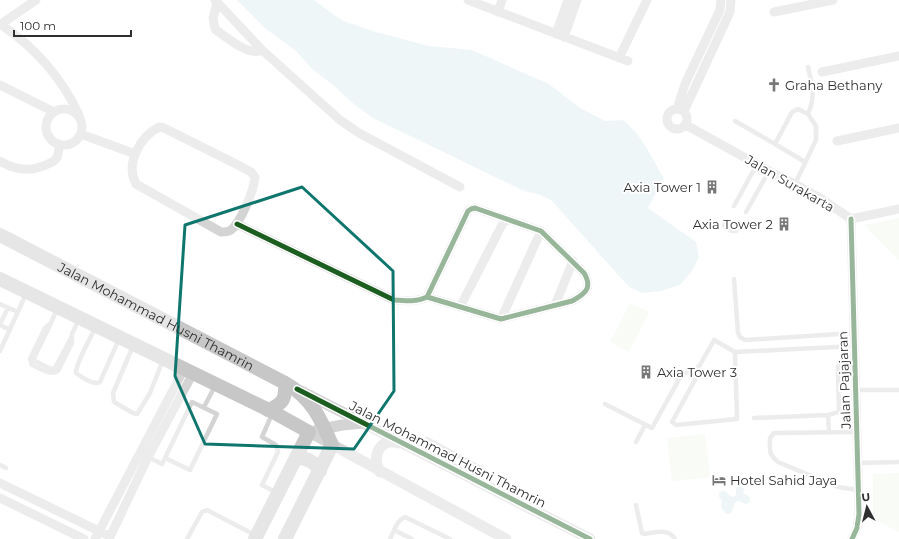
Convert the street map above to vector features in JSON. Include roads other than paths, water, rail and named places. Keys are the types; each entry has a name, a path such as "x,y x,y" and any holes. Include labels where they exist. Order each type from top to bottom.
{"main road":[{"name":"Jalan Mohammad Husni Thamrin","path":"0,235 291,386"},
{"path":"0,279 270,411 309,432 297,458 255,537"},
{"path":"270,411 282,402 291,386 311,405 318,414 332,445 285,539"},
{"path":"297,458 308,459 313,462 320,471"}],"street":[{"path":"36,0 0,24 28,45 52,72 68,95 79,115 82,121 81,134 72,143 60,144 49,136 47,123 49,117 54,112 60,109 67,109 79,115"},
{"path":"468,0 487,3 498,12 624,60 647,0"},
{"path":"498,12 502,0"},
{"path":"560,36 568,0"},
{"path":"560,36 577,0"},
{"path":"681,110 670,111 667,117 668,124 673,129 681,129 686,125 688,118 681,110 685,84 720,10 721,0"},
{"path":"681,110 730,12 731,0"},
{"path":"774,12 802,3 833,0"},
{"path":"216,1 213,18 215,29 248,51 258,52 262,50"},
{"path":"216,1 262,50 340,120 359,133 460,187"},
{"path":"822,72 899,56"},
{"path":"0,85 54,112"},
{"name":"Jalan Surakarta","path":"686,125 795,184 823,200 851,219"},
{"path":"159,127 209,150 251,172 255,177 254,186 237,224 230,231 221,232 136,184 133,177 132,168 135,154 142,141 159,127"},
{"path":"837,141 899,128"},
{"path":"81,134 135,154"},
{"path":"0,161 8,166 17,168 42,167 56,159 59,153 60,144"},
{"path":"237,224 394,300 421,300 427,296 468,211 475,208 541,231 573,261 587,278 588,285 582,296 572,301 501,319 427,296"},
{"path":"851,219 899,209"},
{"path":"460,307 505,219"},
{"name":"Jalan Pajajaran","path":"851,219 849,275 855,346 859,514 857,528 852,539"},
{"path":"501,319 541,231"},
{"path":"555,305 573,261"},
{"path":"0,482 97,535 111,538 189,371"},
{"path":"97,535 123,484 189,371"},
{"name":"Jalan Mohammad Husni Thamrin","path":"291,386 590,539"},
{"path":"309,432 325,428 364,423"},
{"path":"309,432 380,472 506,539"},
{"path":"380,472 376,465 377,451 388,442 395,441 402,443"},
{"path":"123,484 133,489"},
{"path":"0,498 84,539"}],"lane":[{"path":"808,67 813,101 808,114"},
{"path":"775,144 792,112 798,109 808,114 816,126 815,143 795,184"},
{"path":"736,121 805,162"},
{"path":"734,206 757,164"},
{"path":"746,212 769,171"},
{"path":"726,221 724,225 727,229 736,231 738,227"},
{"path":"734,279 738,333 740,338 745,340 854,333"},
{"path":"0,351 27,292"},
{"path":"0,304 18,312"},
{"path":"58,307 34,358 35,361 51,369 55,368 80,318"},
{"path":"8,308 0,325 10,330"},
{"path":"96,326 75,372 76,374 94,383 100,382 120,337"},
{"path":"605,404 652,428 682,374 694,370 700,365 714,340 735,352 855,346"},
{"path":"134,344 112,393 114,402 133,413 137,414 150,393 163,359"},
{"path":"694,370 696,378 672,422 676,425 737,418 735,352"},
{"path":"838,366 839,412"},
{"path":"204,408 215,384"},
{"path":"856,390 899,390"},
{"path":"148,457 162,464 192,402 217,414 190,470 165,458"},
{"path":"270,411 262,437 276,445 278,452 262,485 278,494"},
{"path":"754,418 828,415 839,412 856,411"},
{"path":"828,415 829,432"},
{"path":"636,442 645,425"},
{"path":"857,432 774,433 770,438 770,454 772,458 778,462 838,487 858,490"},
{"path":"858,463 899,462"},
{"path":"0,465 6,468"},
{"path":"636,505 642,533 645,534 667,531 674,539"},
{"path":"187,539 202,512 207,510 255,537"},
{"path":"390,539 401,519 405,517 450,539"},
{"path":"394,530 412,539"}],"place":[{"name":"Graha Bethany","path":"774,85"},
{"name":"Axia Tower 1","path":"712,187"},
{"name":"Axia Tower 2","path":"784,224"},
{"name":"Axia Tower 3","path":"646,372"},
{"name":"Hotel Sahid Jaya","path":"719,480"}]}
